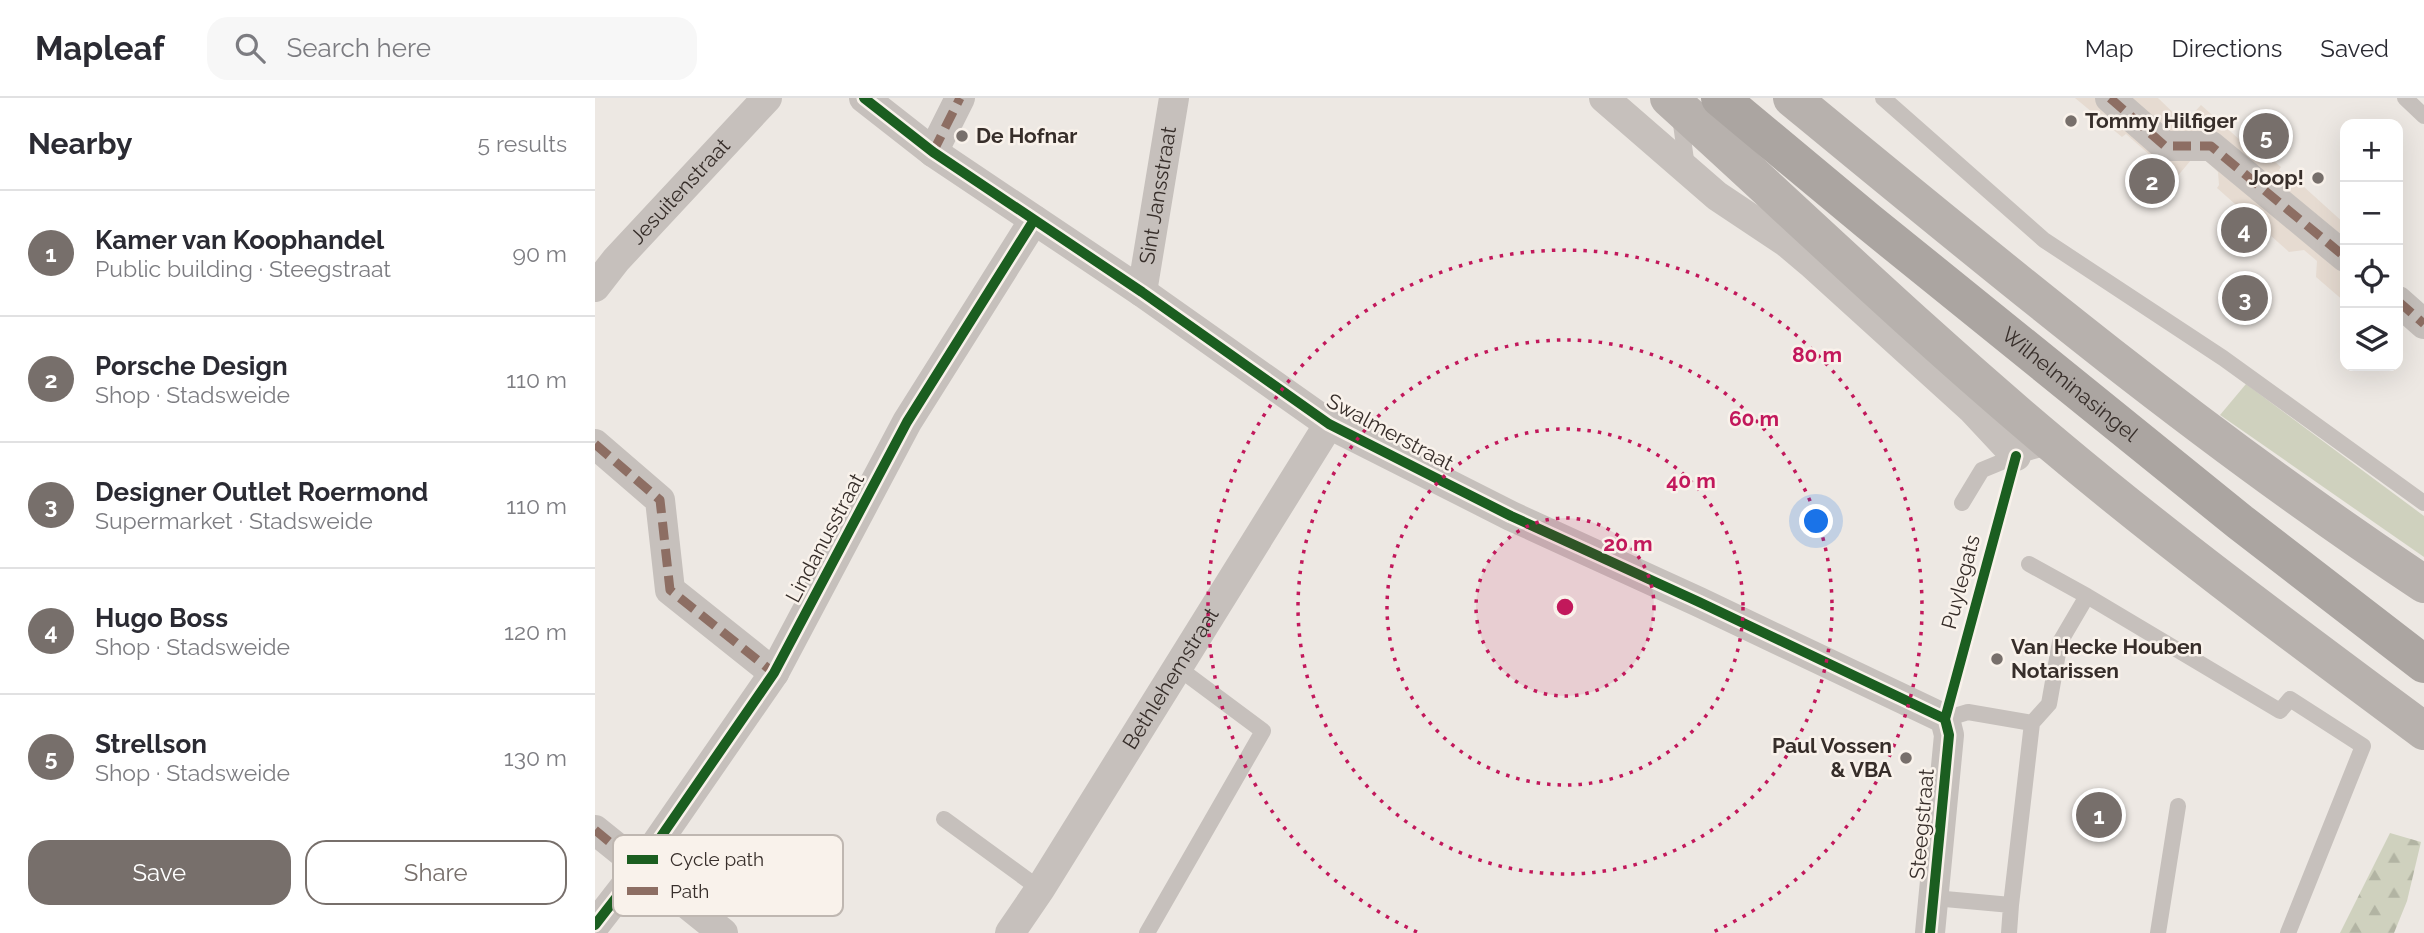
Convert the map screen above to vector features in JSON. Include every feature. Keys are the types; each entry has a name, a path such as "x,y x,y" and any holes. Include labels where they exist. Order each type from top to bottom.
{"main road":[{"name":"Wilhelminasingel","path":"1720,98 2240,522 2424,664"},
{"path":"1792,98 2141,382 2260,470 2424,584"},
{"path":"1674,103 1851,266 2054,445 2252,603 2424,731"}],"street":[{"name":"Jesuitenstraat","path":"595,287 606,251 767,98"},
{"name":"Swalmerstraat","path":"864,98 933,152 1142,292 1329,424 1511,516 1945,719"},
{"path":"933,152 960,98"},
{"name":"Sint Jansstraat","path":"1142,292 1174,98"},
{"path":"1604,98 1717,196 1786,242 1811,263 1973,410 2015,456"},
{"path":"2110,98 2165,146 2211,146 2340,253"},
{"name":"Lindanusstraat","path":"662,835 774,673 907,422 1034,220"},
{"path":"2403,305 2424,324"},
{"name":"Bethlehemstraat","path":"1010,933 1329,424"},
{"path":"595,444 660,500 670,590 774,673"},
{"name":"Steegstraat","path":"1930,933 1949,735 1945,719"},
{"path":"595,830 613,845"},
{"name":"Lindanusstraat","path":"595,925 613,902"},
{"path":"702,916 723,933"}],"lane":[{"path":"1883,98 2044,240 2223,358 2424,503"},
{"path":"2406,98 2424,116"},
{"path":"1674,103 1687,170"},
{"path":"1962,503 1982,470 2015,456 2054,445"},
{"path":"2029,564 2280,711 2290,699 2363,746 2288,933"},
{"path":"2009,933 2032,723 2049,704 2060,642 2087,596"},
{"path":"1147,933 1263,731 1177,667"},
{"path":"1945,719 1968,712 2032,723"},
{"path":"2158,933 2178,806"},
{"path":"944,819 1040,889"},
{"path":"1934,898 2011,905"}],"green space":[{"path":"2246,384 2424,516 2424,557 2220,415"},
{"path":"2390,833 2421,842 2407,901 2394,933 2340,933"}],"shaded area":[{"path":"2075,98 2158,98 2184,123 2201,105 2250,149 2255,145 2281,167 2279,170 2299,188 2303,186 2340,219 2340,298 2316,277 2317,261 2304,250 2289,252 2217,188 2218,172 2205,160 2191,160 2176,178 2126,134 2122,137"}],"marked path":[{"path":"933,152 960,98"},
{"path":"2110,98 2165,146 2211,146 2340,253"},
{"path":"2403,305 2424,324"},
{"path":"595,444 660,500 670,590 774,673"},
{"path":"595,830 613,845"}],"cycle path":[{"path":"864,98 933,152 1142,292 1329,424 1511,516 1945,719"},
{"path":"662,835 774,673 907,422 1034,220"},
{"name":"Puylegats","path":"1945,719 2016,456"},
{"path":"1930,933 1949,735 1945,719"},
{"path":"595,925 613,902"}],"place":[{"name":"Tommy Hilfiger","path":"2071,121"},
{"name":"De Hofnar","path":"962,136"},
{"name":"Strellson","path":"2266,136"},
{"name":"Joop!","path":"2318,178"},
{"name":"Porsche Design","path":"2152,181"},
{"name":"Hugo Boss","path":"2244,230"},
{"name":"Designer Outlet Roermond","path":"2245,298"},
{"name":"Van Hecke Houben Notarissen","path":"1997,659"},
{"name":"Paul Vossen & VBA","path":"1906,758"},
{"name":"Kamer van Koophandel","path":"2099,815"}]}
